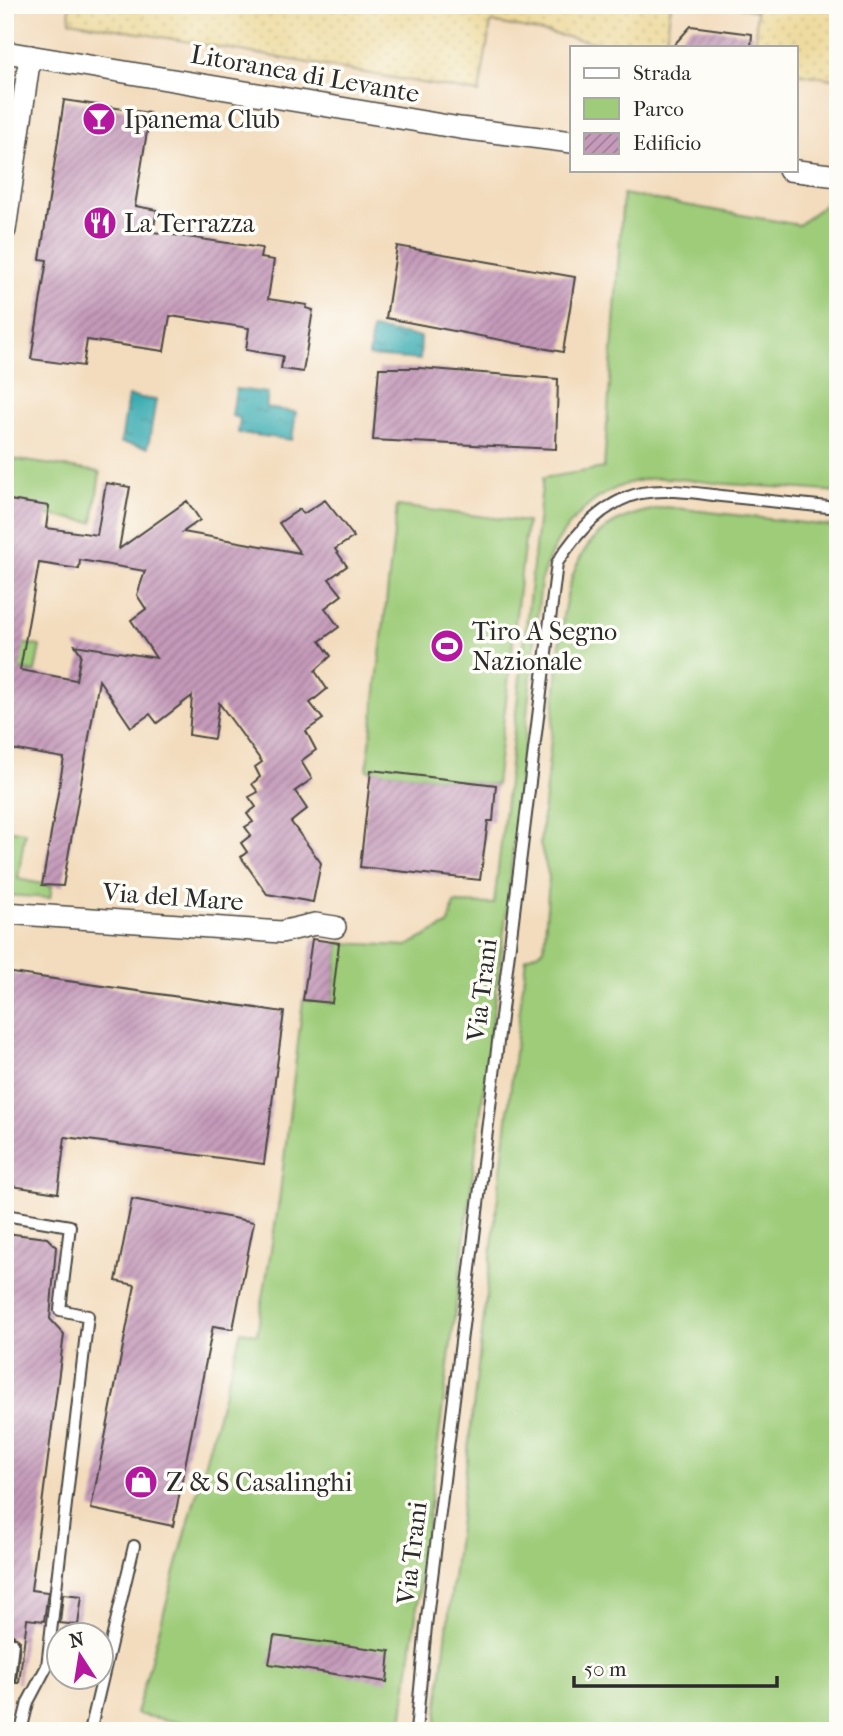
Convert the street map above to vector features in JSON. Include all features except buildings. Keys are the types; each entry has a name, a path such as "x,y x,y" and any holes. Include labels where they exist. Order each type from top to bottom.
{"street":[{"name":"Litoranea di Levante","path":"5,52 460,128 570,142"},
{"path":"5,230 30,57"},
{"path":"798,171 838,176"},
{"name":"Via del Mare","path":"5,913 281,932 315,924 335,927"}],"lane":[{"name":"Via Trani","path":"416,1731 428,1612 557,563 574,536 595,517 619,502 641,493 670,491 838,508"},
{"path":"5,1215 70,1226 60,1310 88,1316 47,1666 28,1702 21,1731"},
{"path":"90,1731 134,1546"},
{"path":"9,1679 13,1643"}],"green space":[{"path":"623,194 799,225 832,198 838,199 838,492 673,478 635,481 598,498 582,511 557,543 541,581 506,916 401,1731 223,1731 136,1714 241,1331 257,1334 279,1201 303,1000 332,1003 339,943 407,946 449,924 454,903 494,904 543,478 604,468"},
{"path":"12,459 100,472 93,522 47,515 9,500 5,519"},
{"name":"Tiro A Segno Nazionale","path":"397,506 527,522 496,785 367,770"},
{"path":"666,507 838,527 838,1731 435,1731 526,958 544,949 549,877 540,844 560,640 567,596 580,558 599,534 625,518"},
{"path":"20,643 40,646 35,672 5,667 5,659 16,661"},
{"path":"5,829 25,832 18,879 52,886 50,898 5,895"}],"sand":[{"path":"69,5 671,5 665,46 614,46 491,22 479,93 70,21"},
{"path":"730,5 838,5 838,80 798,73 798,46 756,46 756,11"}],"water":[{"path":"372,329 421,337 420,360 369,356"},
{"path":"236,389 268,393 266,408 296,412 292,440 238,433 240,418 232,416"},
{"path":"128,396 156,400 148,447 121,443"}],"place":[{"name":"Ipanema Club","path":"99,119"},
{"name":"La Terrazza","path":"100,223"},
{"name":"Tiro A Segno Nazionale","path":"447,646"},
{"name":"Z & S Casalinghi","path":"141,1482"}]}
